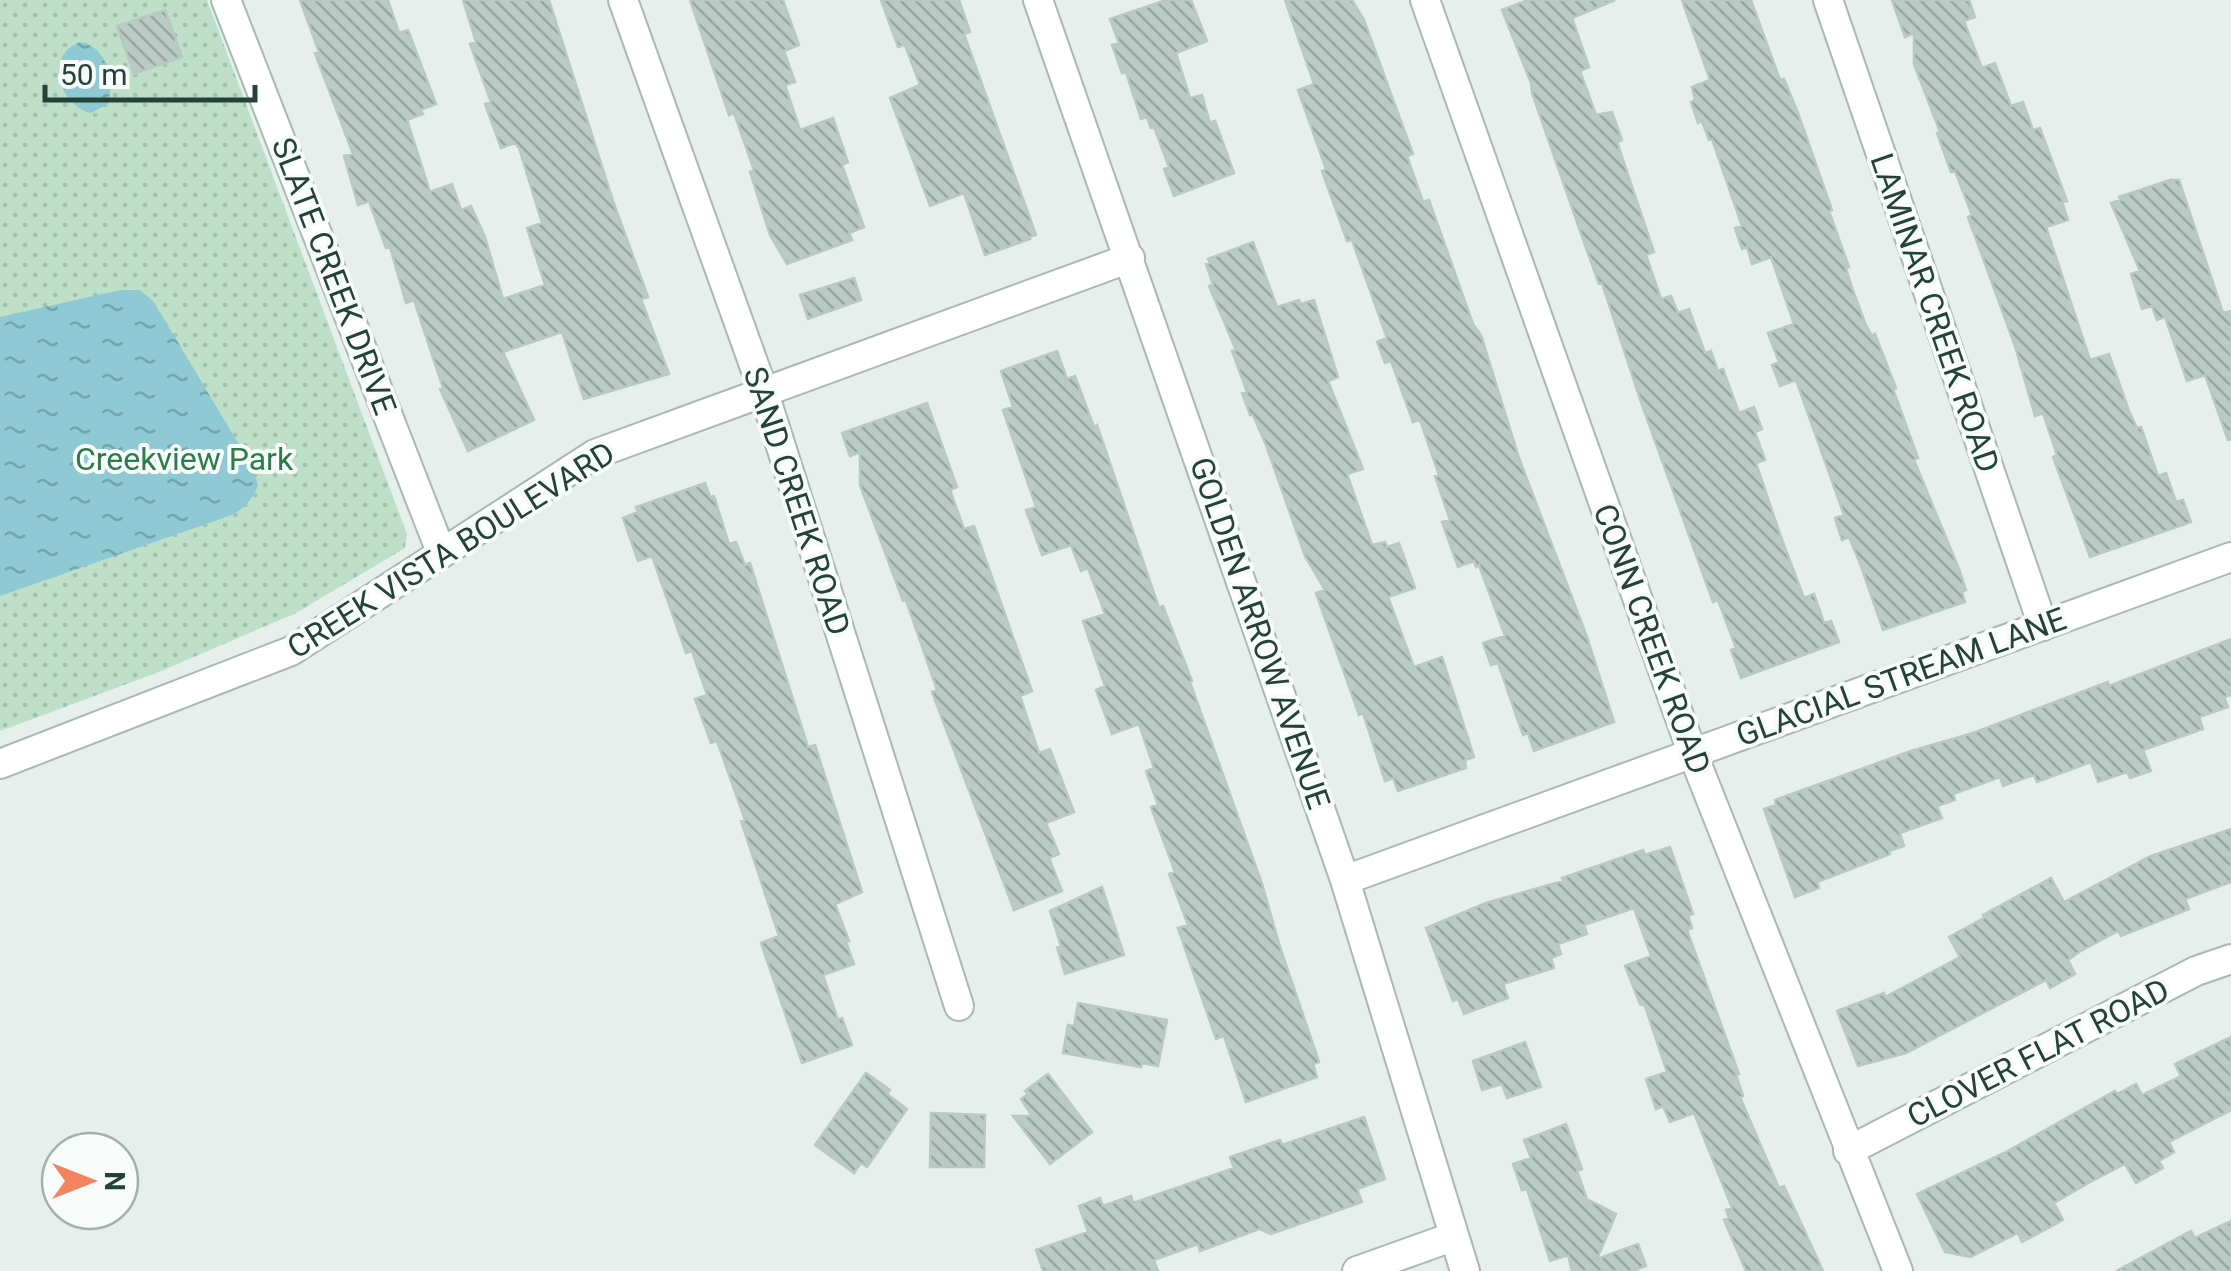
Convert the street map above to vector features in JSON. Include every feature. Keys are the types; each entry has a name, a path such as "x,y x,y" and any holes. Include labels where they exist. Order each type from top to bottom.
{"street":[{"name":"SLATE CREEK DRIVE","path":"226,0 441,552"},
{"name":"SAND CREEK ROAD","path":"623,0 763,390 959,1006"},
{"name":"GOLDEN ARROW AVENUE","path":"1038,0 1345,880 1465,1271"},
{"name":"CONN CREEK ROAD","path":"1424,0 1692,752 1898,1271"},
{"name":"LAMINAR CREEK ROAD","path":"1828,0 2043,626"},
{"name":"CREEK VISTA BOULEVARD","path":"0,764 291,651 595,454 1130,258"},
{"name":"GLACIAL STREAM LANE","path":"1345,880 2231,557"},
{"name":"CLOVER FLAT ROAD","path":"1848,1152 2196,971 2231,959"},
{"path":"1357,1271 1452,1236"}],"green space":[{"name":"Creekview Park","path":"0,0 207,0 407,534 405,548 296,613 159,672 0,731"}],"water":[{"path":"80,42 97,50 109,75 108,104 91,113 71,101 60,80 62,58"},
{"path":"120,290 140,290 154,302 251,465 258,485 247,504 229,516 0,596 0,317"}],"building":[{"path":"300,0 388,0 399,33 408,30 436,104 407,120 430,192 452,184 461,210 471,206 485,237 503,299 545,285 527,228 542,223 519,148 515,143 501,148 485,104 491,102 470,44 476,42 463,0 549,0 648,297 641,299 669,374 584,399 562,332 503,352 534,420 468,451 440,389 443,388 414,300 406,303 390,247 386,248 369,201 358,205 344,156 353,154 315,53 319,52"},
{"path":"690,0 783,0 799,45 784,51 795,82 785,85 800,130 833,118 848,162 842,165 864,227 849,233 852,240 787,264 770,235 750,172 754,170 734,113 729,115"},
{"path":"881,0 959,0 970,32 964,34 1036,235 1030,239 985,255 964,193 930,206 890,98 920,85 905,45 898,47"},
{"path":"1166,0 1191,0 1207,41 1176,53 1190,98 1202,95 1210,123 1215,121 1234,173 1174,196 1164,169 1169,167 1154,127 1151,128 1147,117 1141,119 1126,72 1122,73 1112,45 1119,43 1110,19"},
{"path":"1285,0 1352,0 1364,20 1413,154 1407,156 1423,202 1429,200 1473,324 1481,335 1519,458 1587,637 1614,722 1534,751 1528,733 1523,735 1498,663 1491,665 1483,643 1505,636 1479,565 1476,567 1474,561 1458,567 1442,522 1450,520 1435,476 1439,475 1420,420 1413,422 1391,361 1385,363 1377,342 1387,338 1352,240 1347,241 1298,90 1314,84"},
{"path":"1528,0 1615,0 1572,18 1589,67 1580,71 1596,115 1612,112 1622,140 1617,142 1654,252 1646,255 1661,299 1671,296 1678,313 1689,309 1705,353 1711,351 1718,371 1723,369 1739,413 1754,407 1762,429 1755,432 1765,460 1756,463 1781,537 1804,598 1814,594 1824,623 1831,621 1839,642 1741,678 1731,650 1736,648 1718,600 1713,602 1502,10"},
{"path":"1682,0 1751,0 1780,80 1784,79 1798,113 1865,323 1872,336 1875,334 1896,388 1893,389 1918,458 1914,460 1959,569 1966,590 1962,592 1965,602 1883,630 1849,537 1842,540 1835,518 1844,515 1796,380 1780,386 1772,365 1779,362 1768,333 1794,324 1771,257 1752,264 1747,247 1742,249 1735,228 1742,226 1712,139 1709,140 1702,121 1698,123 1691,102 1695,100 1692,87 1710,80"},
{"path":"1892,0 1969,0 1975,17 1964,21 1982,68 1995,63 2011,106 2023,102 2033,130 2040,128 2067,201 2062,202 2068,220 2046,227 2090,360 2109,354 2158,476 2166,473 2176,502 2183,500 2191,522 2090,557 2053,457 2057,455 2043,413 2035,416 2015,346 1968,217 1972,215 1937,133 1940,132 1914,64 1914,33 1905,37"},
{"path":"165,10 182,57 134,74 117,26"},
{"path":"2179,180 2223,313 2231,311 2228,440 2205,375 2187,381 2165,317 2157,320 2152,306 2142,309 2131,274 2140,271 2111,203"},
{"path":"1253,242 1277,307 1314,300 1338,377 1328,381 1363,469 1347,474 1372,545 1385,542 1387,547 1399,543 1415,588 1388,597 1414,667 1442,657 1474,757 1465,760 1466,768 1398,791 1393,778 1385,781 1363,713 1359,715 1316,593 1325,590 1305,556 1266,445 1250,415 1242,393 1247,392 1232,351 1236,350 1209,286 1213,284 1208,259"},
{"path":"854,278 861,300 808,319 800,295"},
{"path":"1057,351 1067,379 1075,376 1094,427 1097,425 1159,608 1163,606 1192,681 1319,1062 1313,1064 1317,1077 1246,1102 1224,1036 1216,1039 1178,928 1188,925 1169,874 1175,872 1151,807 1158,805 1146,771 1154,768 1139,724 1112,734 1096,690 1105,686 1083,621 1105,614 1088,568 1081,571 1071,545 1042,555 1026,510 1036,507 1003,410 1013,407 1001,371"},
{"path":"927,403 957,487 950,490 964,529 974,526 1032,691 1020,696 1039,753 1050,749 1074,812 1046,823 1059,854 1049,858 1062,891 1014,910 932,692 937,690 906,600 903,601 860,485 860,452 850,456 842,433"},
{"path":"705,483 710,497 714,496 729,544 736,542 745,565 750,563 808,747 815,745 862,892 835,904 854,964 823,975 838,1020 842,1018 852,1045 802,1063 761,943 779,936 741,821 745,820 717,741 711,743 695,699 707,695 692,651 686,653 652,556 638,561 623,518 638,512 636,507"},
{"path":"2231,639 2231,695 2224,697 2228,707 2199,717 2203,729 2143,750 2151,771 2130,778 2127,772 2098,782 2091,762 2037,782 2034,775 2003,786 2000,777 1953,794 1955,800 1937,806 1942,818 1900,833 1904,846 1817,882 1819,888 1795,897 1764,809 1776,805 1775,800 2108,682 2109,686"},
{"path":"2231,829 2231,882 2185,899 2189,909 2121,936 2118,931 2079,952 2068,960 2075,974 2050,988 2046,980 1906,1053 1858,1066 1837,1011 1884,993 1885,997 1960,957 1949,937 1984,918 1983,915 2051,878 2064,902 2151,856"},
{"path":"1670,847 1693,914 1688,915 1692,928 1687,930 1739,1074 1736,1075 1743,1096 1740,1097 1779,1188 1784,1186 1823,1271 1746,1271 1724,1220 1729,1218 1726,1210 1732,1208 1694,1113 1670,1122 1663,1106 1656,1109 1646,1079 1667,1072 1645,1006 1640,1004 1625,966 1651,956 1634,908 1584,925 1587,934 1558,944 1561,954 1551,958 1554,968 1503,984 1508,998 1464,1014 1458,999 1453,1001 1426,928 1486,903 1563,881 1562,878 1643,850 1645,855"},
{"path":"1102,887 1124,955 1065,974 1050,911"},
{"path":"1078,1003 1167,1020 1158,1066 1142,1063 1141,1067 1063,1053 1068,1025 1074,1026"},
{"path":"2231,1037 2231,1110 2169,1142 2174,1152 2159,1161 2163,1168 2136,1183 2125,1164 2092,1181 2054,1203 2063,1220 2022,1242 2018,1233 1970,1257 1945,1252 1917,1194 2004,1153 2115,1091 2117,1094 2136,1084 2142,1095 2181,1076 2175,1064"},
{"path":"1525,1042 1541,1087 1507,1098 1502,1084 1482,1090 1473,1061"},
{"path":"866,1073 890,1090 887,1094 907,1109 867,1167 861,1163 854,1173 815,1145"},
{"path":"1048,1074 1092,1132 1050,1164 1013,1116 1032,1116 1021,1099 1028,1094 1025,1091"},
{"path":"931,1113 985,1115 984,1167 930,1167"},
{"path":"1364,1117 1385,1179 1357,1189 1362,1202 1271,1234 1259,1229 1200,1251 1198,1244 1154,1260 1158,1271 1043,1271 1036,1250 1088,1232 1079,1206 1100,1198 1103,1206 1131,1196 1133,1203 1234,1168 1230,1157 1280,1140 1282,1145"},
{"path":"1566,1124 1582,1169 1577,1171 1587,1199 1616,1214 1597,1259 1638,1244 1646,1266 1632,1271 1572,1271 1568,1255 1550,1261 1527,1189 1522,1190 1513,1164 1531,1158 1524,1140"},
{"path":"2231,1221 2231,1271 2116,1271 2191,1231 2195,1238"}]}
